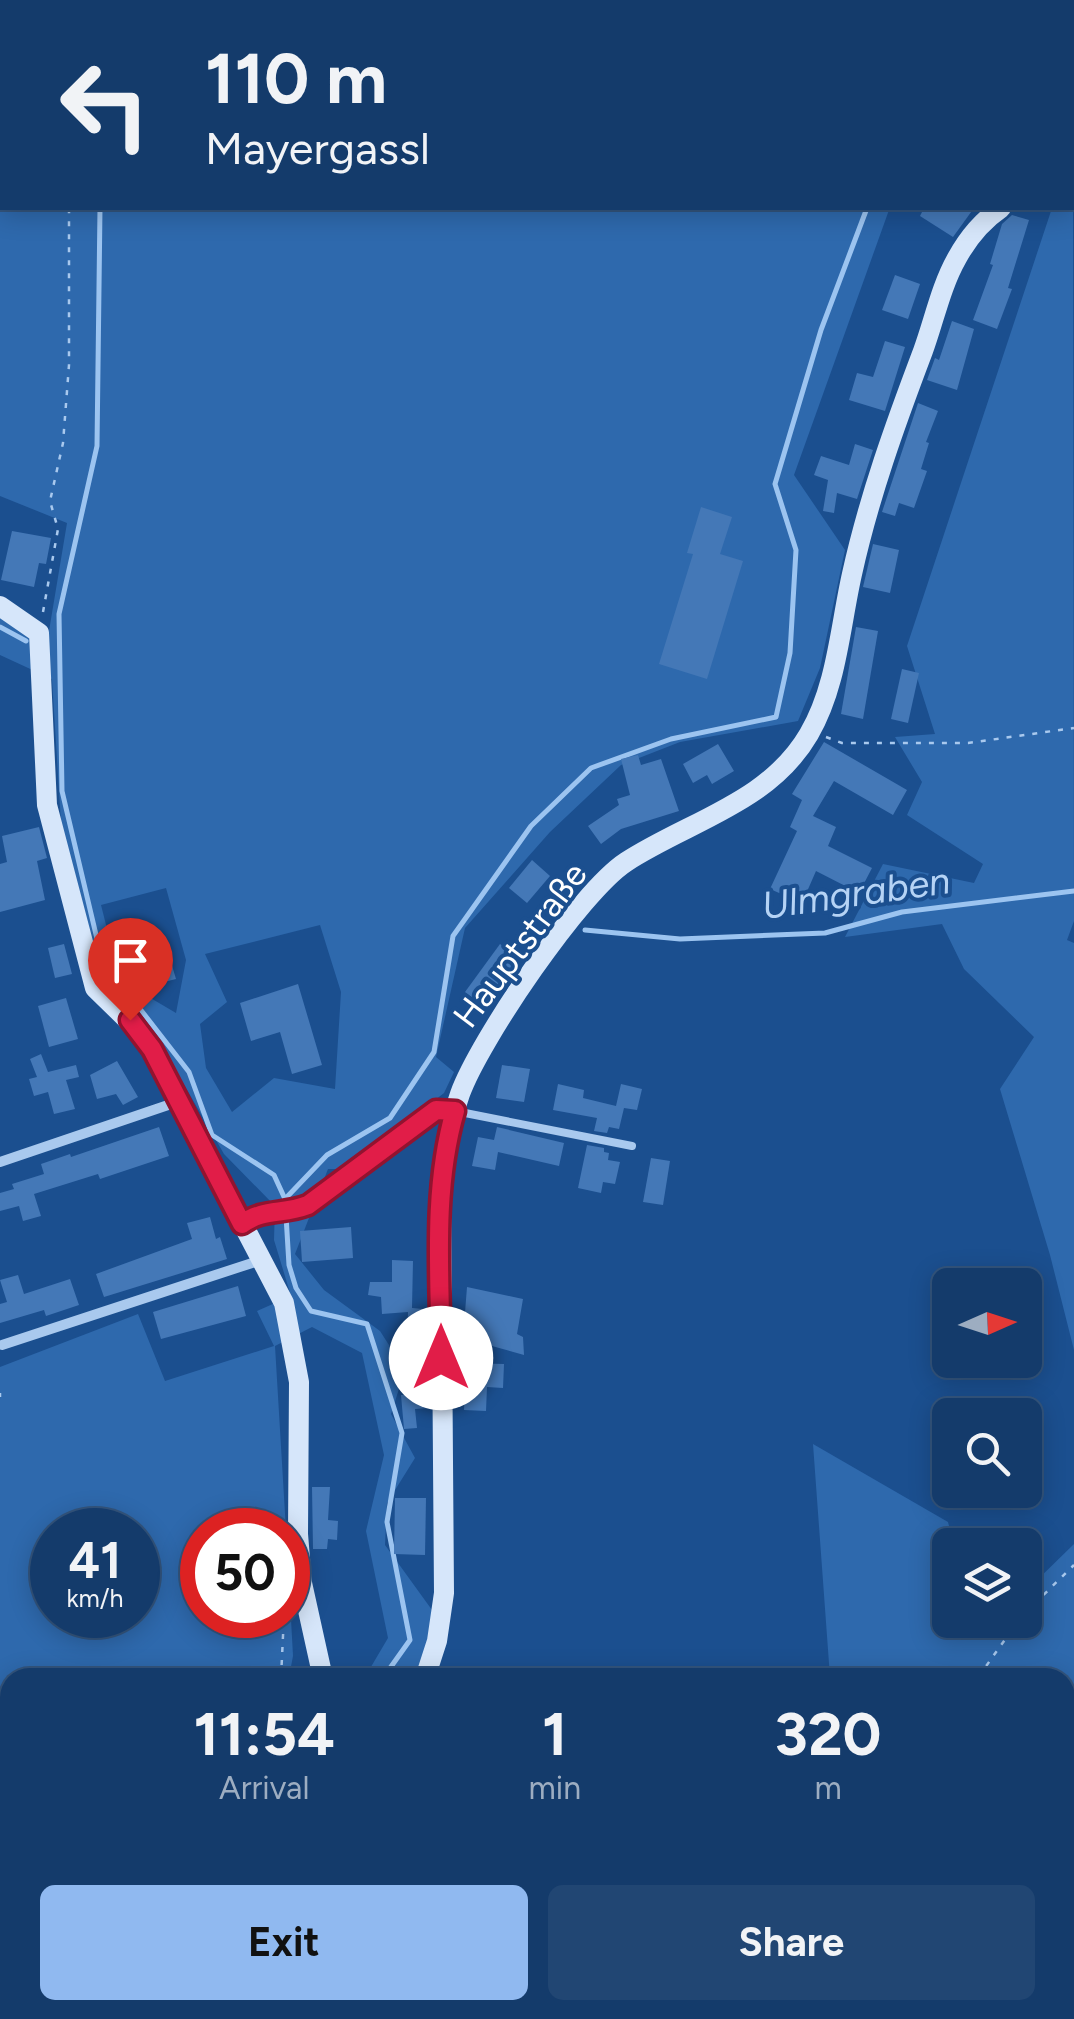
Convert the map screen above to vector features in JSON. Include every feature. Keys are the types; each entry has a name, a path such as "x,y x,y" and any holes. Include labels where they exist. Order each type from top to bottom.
{"main road":[{"name":"Hauptstraße","path":"428,1668 437,1642 444,1593 441,1212 446,1147 468,1075 486,1041 580,907 621,865 758,790 787,764 811,731 832,677 866,513 882,459 956,260 982,221 998,210"},
{"path":"0,606 39,633 47,805 92,979 101,995 145,1037 284,1302 299,1382 298,1534 302,1583 320,1668"}],"street":[{"path":"0,1162 177,1102"},
{"path":"242,1224 257,1214 290,1212 308,1205 436,1110 455,1111"},
{"path":"2,1345 261,1260"}],"lane":[{"path":"455,1111 632,1146"}],"path":[{"path":"39,633 58,528 50,500 63,443 69,364 69,210"},
{"path":"811,731 842,743 968,744 1074,728"},
{"path":"1042,1596 1074,1566"},
{"path":"281,1668 283,1638"},
{"path":"985,1668 1006,1638"}],"shaded area":[{"path":"0,210 889,210 794,475 845,550 820,668 798,721 680,742 621,765 550,832 465,928 436,1057 454,1072 444,1093 346,1169 328,1169 295,1254 324,1290 380,1331 405,1370 391,1414 415,1458 387,1503 385,1545 432,1610 427,1652 417,1668 370,1668 388,1638 366,1531 384,1455 362,1353 312,1327 275,1346 285,1508 180,1508 180,1638 292,1638 291,1668 0,1668 0,1367 138,1314 165,1381 274,1346 257,1311 291,1296 274,1240 275,1206 224,1154 164,1050 100,985 62,839 52,679 0,655 0,614 49,631 67,523 0,496","holes":["166,888 186,960 176,1013 120,980 101,905","320,925 341,992 335,1089 274,1078 232,1112 206,1068 200,1024 227,1002 205,954"]},
{"path":"1051,210 1073,210 1074,921 1067,940 1074,943 1074,1350 1000,1089 1034,1037 964,969 942,924 845,937 883,864 974,883 983,864 907,815 922,782 895,737 935,734 907,646"},
{"path":"813,1444 948,1522 950,1528 932,1528 932,1638 1042,1638 1042,1575 1074,1544 1074,1668 829,1668"}],"building":[{"path":"923,210 973,210 953,237 920,216"},
{"path":"1012,215 1029,220 1008,288 1012,289 997,329 973,320 993,265 990,264 1002,224"},
{"path":"895,275 920,284 908,319 882,310"},
{"path":"952,321 974,329 957,390 927,380 935,358 939,360"},
{"path":"885,341 905,347 885,411 849,400 857,373 873,377"},
{"path":"918,403 938,411 921,469 927,471 914,508 899,503 895,516 882,512"},
{"path":"855,444 873,450 857,499 837,493 834,513 823,511 828,480 814,475 821,456 849,465"},
{"path":"701,507 732,517 720,554 743,561 707,679 659,664 693,554 687,553"},
{"path":"12,531 51,538 46,564 39,563 34,587 1,580"},
{"path":"873,544 899,550 890,593 863,587"},
{"path":"856,627 878,631 863,719 841,714"},
{"path":"902,669 919,673 908,723 891,719"},
{"path":"824,742 907,790 893,815 834,781 813,816 836,827 828,846 872,868 859,893 816,871 802,903 770,889 797,831 790,827 802,800 792,794"},
{"path":"718,744 734,771 712,784 707,775 693,783 683,764"},
{"path":"638,755 641,765 661,759 679,811 621,829 601,844 588,826 619,805 617,799 630,795 621,759"},
{"path":"39,827 47,858 37,861 45,900 0,912 0,864 7,862 2,836"},
{"path":"532,860 550,876 527,903 509,888"},
{"path":"165,942 176,979 156,984 146,948"},
{"path":"64,944 72,974 55,978 48,948"},
{"path":"500,944 520,959 485,1007 465,992"},
{"path":"298,984 322,1065 292,1074 280,1032 251,1041 240,1003"},
{"path":"66,998 78,1039 49,1047 38,1006"},
{"path":"41,1054 48,1072 76,1065 79,1077 66,1080 75,1109 54,1114 48,1092 34,1096 29,1079 37,1077 30,1059"},
{"path":"117,1061 138,1097 123,1105 116,1094 97,1099 90,1075"},
{"path":"502,1065 530,1069 524,1102 496,1098"},
{"path":"558,1084 584,1090 583,1098 616,1106 621,1084 642,1089 637,1110 624,1108 619,1129 609,1127 607,1133 594,1131 597,1118 553,1110"},
{"path":"159,1127 169,1156 100,1179 98,1174 34,1194 41,1216 23,1221 19,1206 0,1211 0,1193 14,1189 12,1184 44,1174 41,1164"},
{"path":"497,1127 564,1143 559,1166 498,1152 495,1170 472,1166 478,1137 494,1140"},
{"path":"587,1145 604,1148 609,1153 608,1160 620,1162 615,1184 603,1182 601,1193 578,1188"},
{"path":"651,1158 670,1161 663,1205 643,1202"},
{"path":"210,1217 227,1259 104,1297 96,1274 192,1239 187,1223"},
{"path":"351,1227 353,1258 302,1262 300,1231"},
{"path":"392,1260 413,1261 412,1308 423,1309 423,1342 407,1341 408,1312 382,1314 381,1297 368,1295 370,1282 392,1282"},
{"path":"18,1275 24,1294 70,1279 79,1305 46,1316 44,1310 0,1323 0,1304 7,1302 0,1280"},
{"path":"238,1286 246,1316 161,1339 153,1312"},
{"path":"467,1287 523,1299 517,1334 523,1337 524,1355 463,1338"},
{"path":"466,1363 504,1364 503,1388 487,1387 486,1411 464,1410"},
{"path":"427,1385 428,1408 415,1409 417,1428 404,1429 403,1386"},
{"path":"312,1487 330,1487 328,1520 338,1521 337,1540 328,1539 327,1549 313,1549"},
{"path":"395,1498 426,1498 425,1555 394,1554"}],"waterway":[{"path":"100,210 97,446 59,614 62,791 102,960 189,1072 212,1135 274,1175 285,1199 289,1265 296,1288 311,1311 367,1324 402,1433 387,1522 410,1640 390,1668"},
{"path":"285,1199 327,1155 390,1118 434,1052 453,936 531,826 591,768 671,739 776,717 790,653 796,550 775,484 821,330 866,210"},
{"path":"0,627 26,641"},
{"name":"Ulmgraben","path":"585,930 680,939 825,933 902,912 1074,891"}],"route":[{"path":"130,1020 152,1049 242,1224 257,1214 290,1212 308,1205 436,1110 455,1111 446,1147 441,1198 441,1358"}]}
